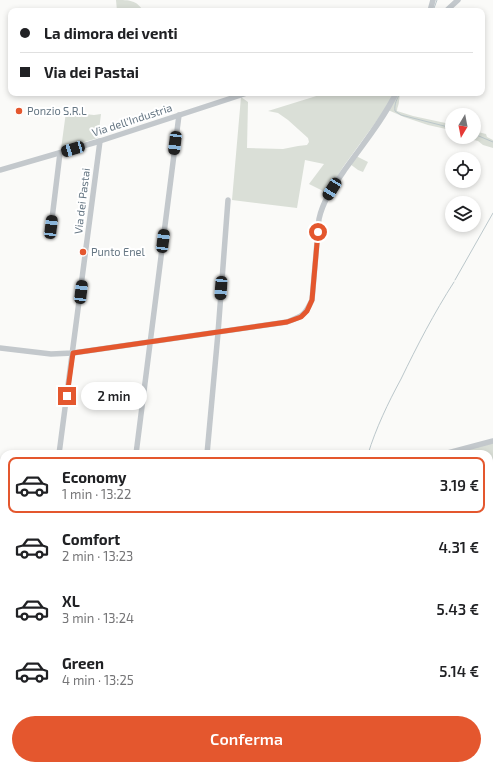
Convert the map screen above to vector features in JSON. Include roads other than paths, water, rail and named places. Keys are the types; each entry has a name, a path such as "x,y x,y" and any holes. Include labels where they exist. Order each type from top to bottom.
{"street":[{"path":"449,8 458,0"},
{"name":"Via dell'Industria","path":"0,170 100,141 237,96"},
{"path":"0,348 51,354 73,353 287,322 301,317 307,311 312,300 318,219 321,210 337,181 382,117 394,96"},
{"path":"136,450 179,115"},
{"name":"Via dei Pastai","path":"60,450 100,141"},
{"path":"51,227 60,153"},
{"path":"207,450 228,200"},
{"path":"459,450 493,441"}],"waterway":[{"path":"434,8 437,0"},
{"path":"398,96 395,104 395,111 401,115 445,126"},
{"path":"481,137 493,142"},
{"path":"455,280 493,213"},
{"path":"369,450 391,397 426,330 454,282"}],"place":[{"name":"Ponzio S.R.L","path":"19,111"},
{"name":"Punto Enel","path":"83,252"}]}
